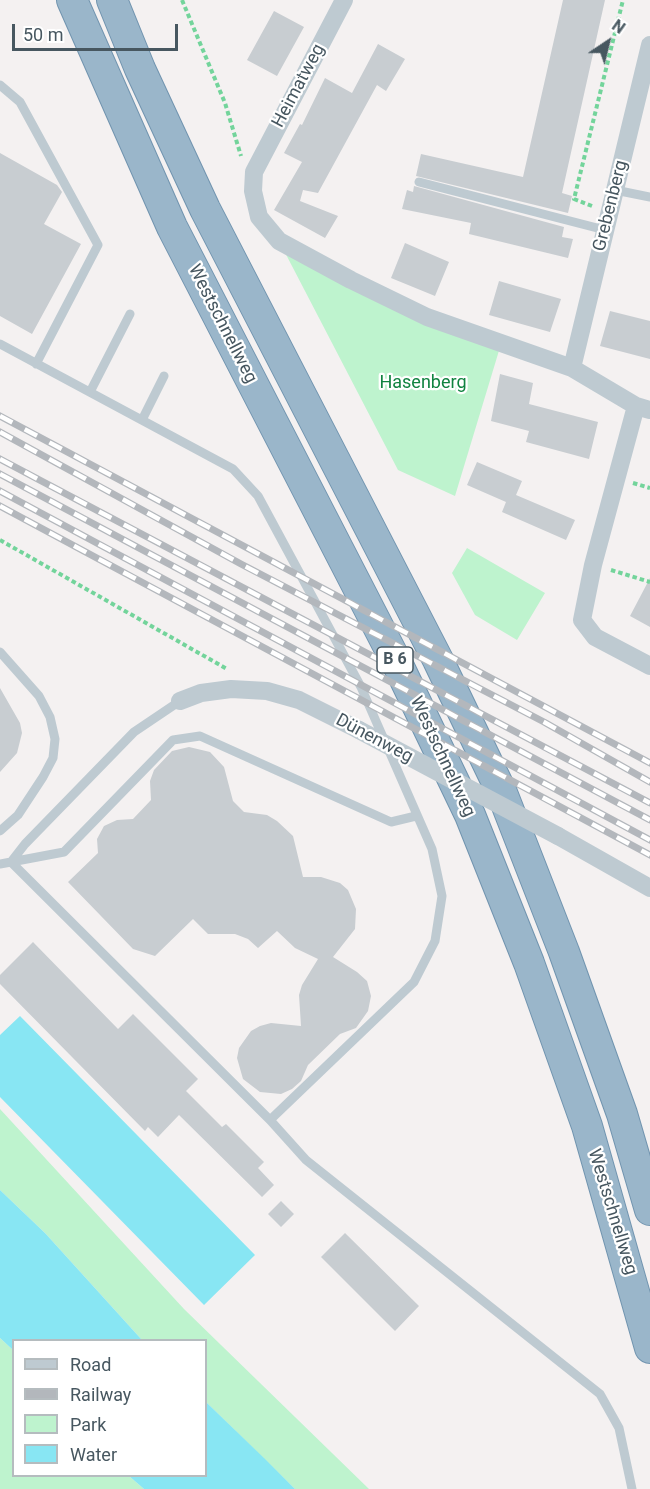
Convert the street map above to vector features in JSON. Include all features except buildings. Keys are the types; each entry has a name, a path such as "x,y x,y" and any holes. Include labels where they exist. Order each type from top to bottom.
{"highway":[{"name":"Westschnellweg","path":"72,0 172,227 398,665 470,816 530,963 587,1126 650,1348"},
{"name":"Westschnellweg","path":"112,0 140,69 205,209 438,660 502,793 564,952 622,1114 650,1210"}],"street":[{"name":"Heimatweg","path":"254,172 344,0"},
{"name":"Grebenberg","path":"572,368 599,228 615,190 650,45"},
{"path":"254,172 253,191 259,217 279,241 427,317 572,368 643,408 593,565 582,620 595,637 650,666"},
{"name":"Dünenweg","path":"180,701 201,693 231,689 267,691 299,700 558,836 650,888"}],"lane":[{"path":"0,85 20,102 98,245 36,364"},
{"path":"419,182 599,228"},
{"path":"615,190 650,197"},
{"path":"90,392 130,314"},
{"path":"0,344 233,469 258,496 361,687 432,849 442,896 435,941 414,982 270,1120"},
{"path":"142,420 164,376"},
{"path":"0,652 39,696 50,717 55,740 53,758 43,777 18,815 0,831"},
{"path":"11,862 41,827 134,732 180,701"},
{"path":"0,864 64,852 173,740 200,736 391,822 416,816"},
{"path":"11,862 270,1120 306,1160 600,1395 619,1428 632,1489"}],"path":[{"path":"182,0 225,103 240,155 254,172"},
{"path":"599,228 596,208 574,199 623,0"},
{"path":"0,540 267,691"},
{"path":"593,565 650,582"}],"green space":[{"name":"Hasenberg","path":"279,241 501,344 455,496 398,470"},
{"path":"467,548 545,593 517,640 475,615 452,573"},
{"path":"0,1109 184,1309 369,1489 295,1489 207,1403 207,1339 141,1339 45,1233 0,1190"},
{"path":"0,1338 12,1349 12,1477 130,1477 144,1489 0,1489"}],"water":[{"path":"20,1016 255,1255 204,1305 0,1097 0,1035"},
{"path":"0,1190 45,1233 141,1339 12,1339 12,1349 0,1338"},
{"path":"207,1403 295,1489 144,1489 130,1477 207,1477"}],"railway":[{"path":"0,416 650,763"},
{"path":"0,432 241,564 544,722 650,782"},
{"path":"0,459 650,803"},
{"path":"0,474 650,820"},
{"path":"0,491 650,840"},
{"path":"0,506 650,855"}]}
